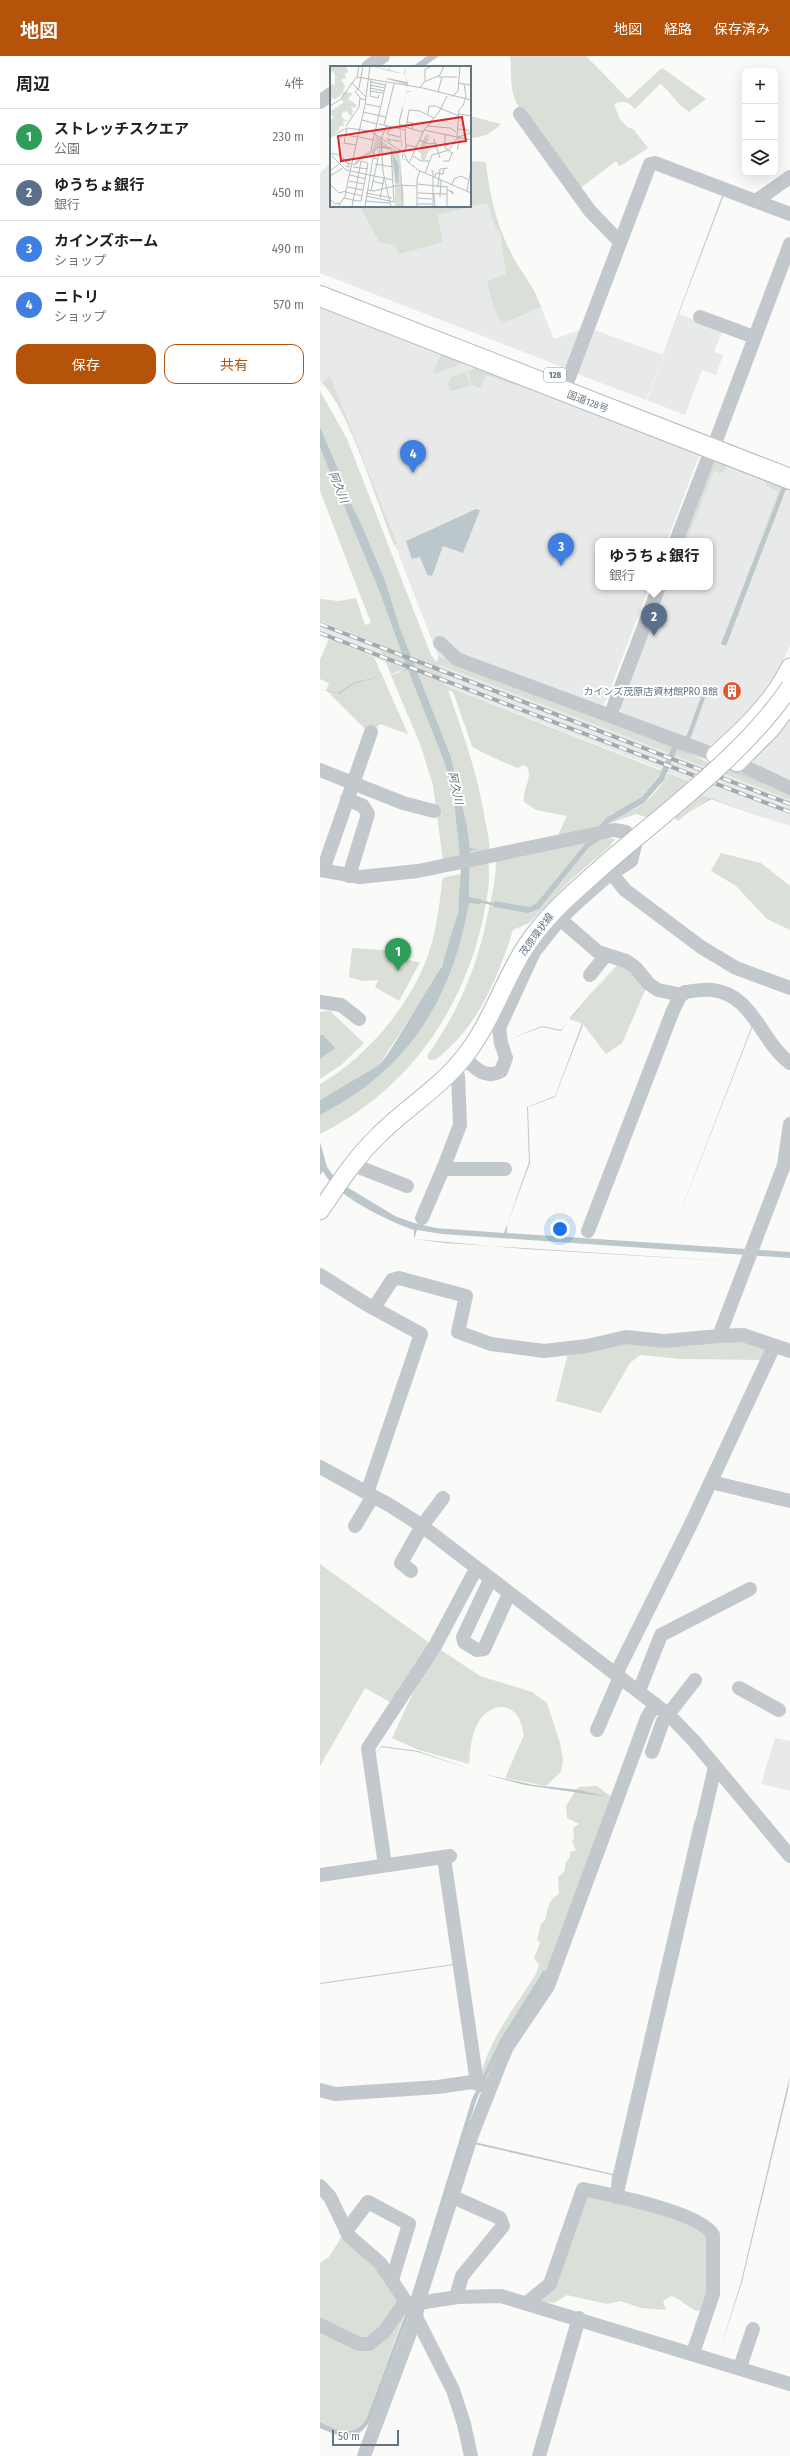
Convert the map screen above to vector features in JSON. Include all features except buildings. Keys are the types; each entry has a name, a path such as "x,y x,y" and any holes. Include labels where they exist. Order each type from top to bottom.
{"highway":[{"name":"国道128号","path":"320,284 568,380 714,443 790,479"},
{"name":"国道128号","path":"320,296 714,443 790,466"}],"main road":[{"path":"715,755 765,706 790,667"},
{"name":"茂原環状線","path":"320,1211 351,1164 377,1137 459,1063 489,1019 520,955 531,938 555,908 608,870 736,750 770,715 790,687"},
{"path":"737,763 772,728 790,704"}],"street":[{"path":"369,66 383,56"},
{"path":"520,114 590,211 620,242"},
{"path":"568,380 649,166 653,163 790,214"},
{"path":"756,201 790,177"},
{"path":"677,538 790,244"},
{"path":"700,317 754,337"},
{"path":"610,716 658,590"},
{"path":"440,643 457,659 737,763 790,788"},
{"path":"371,732 321,870 349,876 371,877 442,866 588,834 620,830 630,835 636,850 631,861 608,870 560,919 534,952 502,1020 499,1037 506,1058 501,1070 490,1075 459,1063 458,1076 460,1125 422,1218"},
{"path":"320,770 404,803 434,811"},
{"path":"346,799 363,806 368,814 349,876"},
{"path":"608,870 625,890 702,947 736,968 790,988"},
{"path":"560,919 603,954 626,961 634,967 648,984 658,990 682,995"},
{"path":"590,975 602,960 603,954"},
{"path":"588,1231 672,1013 685,992 713,990 742,1002 770,1042 790,1063"},
{"path":"320,1002 342,1005 359,1019"},
{"path":"719,1336 784,1165 790,1124"},
{"path":"351,1164 407,1186"},
{"path":"443,1169 505,1169"},
{"path":"320,1274 374,1308 422,1334 370,1495 355,1526"},
{"path":"374,1308 392,1280 399,1278 466,1296 458,1332 491,1344 544,1351 587,1346 626,1338 664,1341 743,1335 790,1351"},
{"path":"597,1730 618,1675 711,1482 774,1346"},
{"path":"320,1467 422,1526 490,1580 618,1675 669,1715 790,1856"},
{"path":"711,1482 790,1501"},
{"path":"411,1571 401,1564 422,1526 443,1498"},
{"path":"385,1865 368,1748 435,1646 476,1569"},
{"path":"490,1580 463,1637 464,1642 477,1650 484,1649 509,1594"},
{"path":"640,1692 661,1635 750,1589"},
{"path":"652,1752 663,1721 695,1680"},
{"path":"739,1688 779,1710"},
{"path":"364,2456 413,2309 453,2197 484,2086 507,2047 548,1986 646,1718 654,1703"},
{"path":"616,2197 715,1767"},
{"path":"320,1875 447,1857 484,2086"},
{"path":"320,2090 336,2094 484,2086"},
{"path":"320,2186 330,2197 346,2230 354,2241 380,2263 413,2309 453,2390 464,2424 471,2456"},
{"path":"528,2302 550,2284 583,2188 671,2210 707,2229 713,2235 713,2294 693,2353"},
{"path":"453,2197 500,2218 503,2226 462,2276 456,2298"},
{"path":"346,2230 368,2202 409,2224 392,2280"},
{"path":"320,2325 359,2344 369,2344 413,2309 456,2298 501,2296 528,2302 740,2367 790,2384"},
{"path":"539,2456 579,2318"},
{"path":"740,2367 753,2329"}],"shaded area":[{"path":"510,56 586,56 628,99 662,68 706,99 689,112 680,105 660,84 635,109 625,102 620,102 614,105 620,119 627,127 633,129 648,148 622,165 619,166 616,161 578,190 523,115 513,93"},
{"path":"471,116 501,124 494,130 479,137 471,138"},
{"path":"471,161 486,162 491,196 501,230 510,251 534,291 541,307 502,324 493,305 487,281 506,274 500,232 496,229 487,203 471,207"},
{"path":"330,164 330,207 360,207 379,242 436,215 487,203 496,229 500,232 507,274 487,281 502,324 541,307 554,339 585,328 570,370 320,273 320,173"},
{"path":"360,207 470,207 437,215 443,242 399,254 395,245 379,242"},
{"path":"320,307 698,453 699,456 668,538 595,538 595,590 648,590 603,708 465,667 438,656 330,377 322,383 320,380","holes":["476,509 480,510 443,546 427,575 420,557 406,541"]},
{"path":"679,314 723,330 714,352 723,355 716,375 702,370 685,415 647,400"},
{"path":"592,329 663,355 646,400 575,373"},
{"path":"441,354 461,361 461,364 433,374"},
{"path":"477,368 516,383 515,385 486,375 480,388 472,385 468,371"},
{"path":"466,372 471,386 450,391 448,384 452,377"},
{"path":"330,376 397,544 394,545 352,434 331,394 320,381 322,383"},
{"path":"320,391 347,439 431,655 437,663 438,656 673,747 669,753 438,664 446,686 662,771 642,797 634,804 611,814 599,827 558,835 567,816 536,810 524,802 524,793 529,777 528,768 524,765 518,768 472,746 453,692 448,690 474,770 489,839 489,886 480,930 469,967 454,1001 434,1034 411,1064 385,1091 354,1114 320,1134 320,1115 351,1097 378,1076 401,1053 421,1028 438,1000 451,970 461,938 469,903 481,899 469,897 470,850 478,849 470,848 467,826 451,757 400,628 386,583 360,521 344,490 342,478 320,427"},
{"path":"320,448 380,593 407,668 391,674 377,643 320,621 320,599 339,601 356,598 365,625 371,623 320,491"},
{"path":"715,459 790,489 790,646 781,665 757,701 730,730 710,746 622,715 619,708 665,590 713,590 713,538 684,538"},
{"path":"715,459 727,464 725,470 720,473 714,471 687,538 684,538"},
{"path":"767,480 782,486 751,565 778,492 765,485"},
{"path":"320,621 377,643 385,662 320,635"},
{"path":"329,639 374,657 408,734 380,724 372,732 367,731 326,690 329,683 320,679 320,660"},
{"path":"437,663 790,800 790,826 683,789 691,781 446,686"},
{"path":"408,670 445,764 454,803 460,857 443,861 433,785 420,744 391,675"},
{"path":"790,717 790,783 752,764 753,760"},
{"path":"676,748 711,764 707,768 674,755"},
{"path":"728,769 790,794 790,800 719,772"},
{"path":"668,773 692,782 649,818 636,814 608,824 617,817 645,803 658,789"},
{"path":"695,793 710,798 697,805 678,821 675,818 685,809 681,805"},
{"path":"600,838 615,839 610,846 572,879 529,923 513,930 502,963 488,995 470,1024 459,1038 441,1056 437,1059 429,1060 427,1056 448,1023 457,1005 479,952 495,881 496,861"},
{"path":"721,853 761,863 790,886 790,930 767,919 736,886 711,871"},
{"path":"461,874 460,899 451,943 436,978 379,1065 320,1100 320,1084 338,1073 371,1044 401,1008 423,969 430,949 438,914 442,880 445,877"},
{"path":"352,948 401,951 400,959 420,962 399,1001 375,987 378,980 362,981 349,977"},
{"path":"620,962 647,986 622,1043 606,1054 583,1024 570,1018"},
{"path":"330,1011 364,1043 341,1065 320,1079 320,1012"},
{"path":"642,1339 753,1341 766,1346 764,1360 681,1359 640,1355 630,1363 601,1413 556,1401 568,1353"},
{"path":"320,1564 431,1644 397,1706 365,1688 320,1766"},
{"path":"435,1646 480,1676 532,1692 547,1703 560,1743 563,1760 561,1772 546,1786 505,1778 524,1735 518,1716 506,1708 495,1708 480,1719 472,1739 469,1764 419,1750 392,1738"},
{"path":"775,1738 790,1741 790,1791 761,1784"},
{"path":"597,1786 613,1798 550,1971 484,2083 504,2040 539,1988 543,1971 500,2040 481,2081 480,2078 484,2063 496,2036 536,1974 539,1965 534,1958 540,1943 537,1939 541,1924 545,1920 550,1902 559,1894 558,1877 564,1872 566,1862 570,1857 570,1852 576,1850 572,1841 574,1839 573,1828 579,1824 567,1818 566,1806 578,1787"},
{"path":"584,2192 667,2212 710,2236 705,2308 697,2311 671,2296 663,2301 666,2310 641,2308 620,2301 607,2304 567,2295 554,2303 539,2302"},
{"path":"344,2233 373,2259 406,2310 366,2420 361,2426 350,2431 338,2430 320,2422 320,2263 329,2257"}],"water":[{"path":"427,56 439,56 424,66 413,66"},
{"path":"724,191 725,192 646,400"},
{"name":"阿久川","path":"320,427 342,478 344,490 360,521 386,583 400,628 451,757 467,826 470,848 478,849 470,851 469,897 481,899 480,904 469,903 461,938 451,971 438,1001 421,1028 401,1054 378,1077 351,1097 320,1115 320,1100 379,1065 388,1054 442,966 458,912 461,867 454,803 445,764 408,670 398,672 407,668 380,593 320,448"},
{"path":"719,461 790,489 786,489 726,646 721,644 782,487"},
{"path":"476,509 480,510 463,553 443,546 432,576 427,575 420,557 412,559 406,541"},
{"path":"387,675 355,683 339,694 320,689 338,693 355,682"},
{"path":"702,694 706,695 691,737 678,748 711,762 677,749 664,780 644,803 609,823 599,841 589,847 539,909 528,913 494,907 494,901 529,907 536,904 607,817 642,797 659,776 672,747 572,708 674,745 687,735"},
{"path":"712,763 731,767 731,769 790,794"},
{"path":"710,798 790,827 711,799 682,816"},
{"path":"616,964 571,1018 570,1018"},
{"path":"568,1021 561,1031 542,1027 508,1040 542,1026 561,1030"},
{"path":"753,1023 754,1023 671,1236"},
{"path":"582,1024 583,1025 555,1097 528,1107 530,1163 507,1225 507,1233 790,1252 790,1258 442,1234 417,1230 414,1239 414,1230 391,1221 363,1206 338,1189 323,1171 320,1175 320,1142 327,1167 337,1181 395,1216 414,1223 436,1228 504,1233 529,1162 527,1107 555,1096"},
{"path":"320,1035 323,1035 335,1048 320,1059"},
{"path":"414,1239 492,1246 445,1243"},
{"path":"492,1246 741,1262 525,1249"},
{"path":"381,1746 418,1751 476,1771 418,1752 381,1747 374,1756"},
{"path":"484,1774 534,1785 580,1790 607,1797 525,1785"},
{"path":"695,1819 611,2189 612,2175 474,2144 474,2142 613,2174"},
{"path":"454,1965 320,1984 320,1983"},
{"path":"543,1971 547,1971 542,1983 498,2051 476,2101 412,2307 370,2421 359,2433 353,2436 341,2436 320,2428 320,2422 338,2430 350,2431 361,2426 366,2420 409,2304 472,2099 500,2040"},
{"path":"790,2075 788,2090 742,2282 719,2353 741,2282"}],"waterway":[{"path":"479,901 497,905"}],"railway":[{"path":"320,624 790,804"},
{"path":"320,633 790,812"}],"place":[{"name":"ニトリ","path":"413,473"},
{"name":"カインズホーム","path":"561,566"},
{"name":"ゆうちょ銀行","path":"654,636"},
{"name":"カインズ茂原店資材館PRO B館","path":"732,691"},
{"name":"ストレッチスクエア","path":"398,971"}]}
